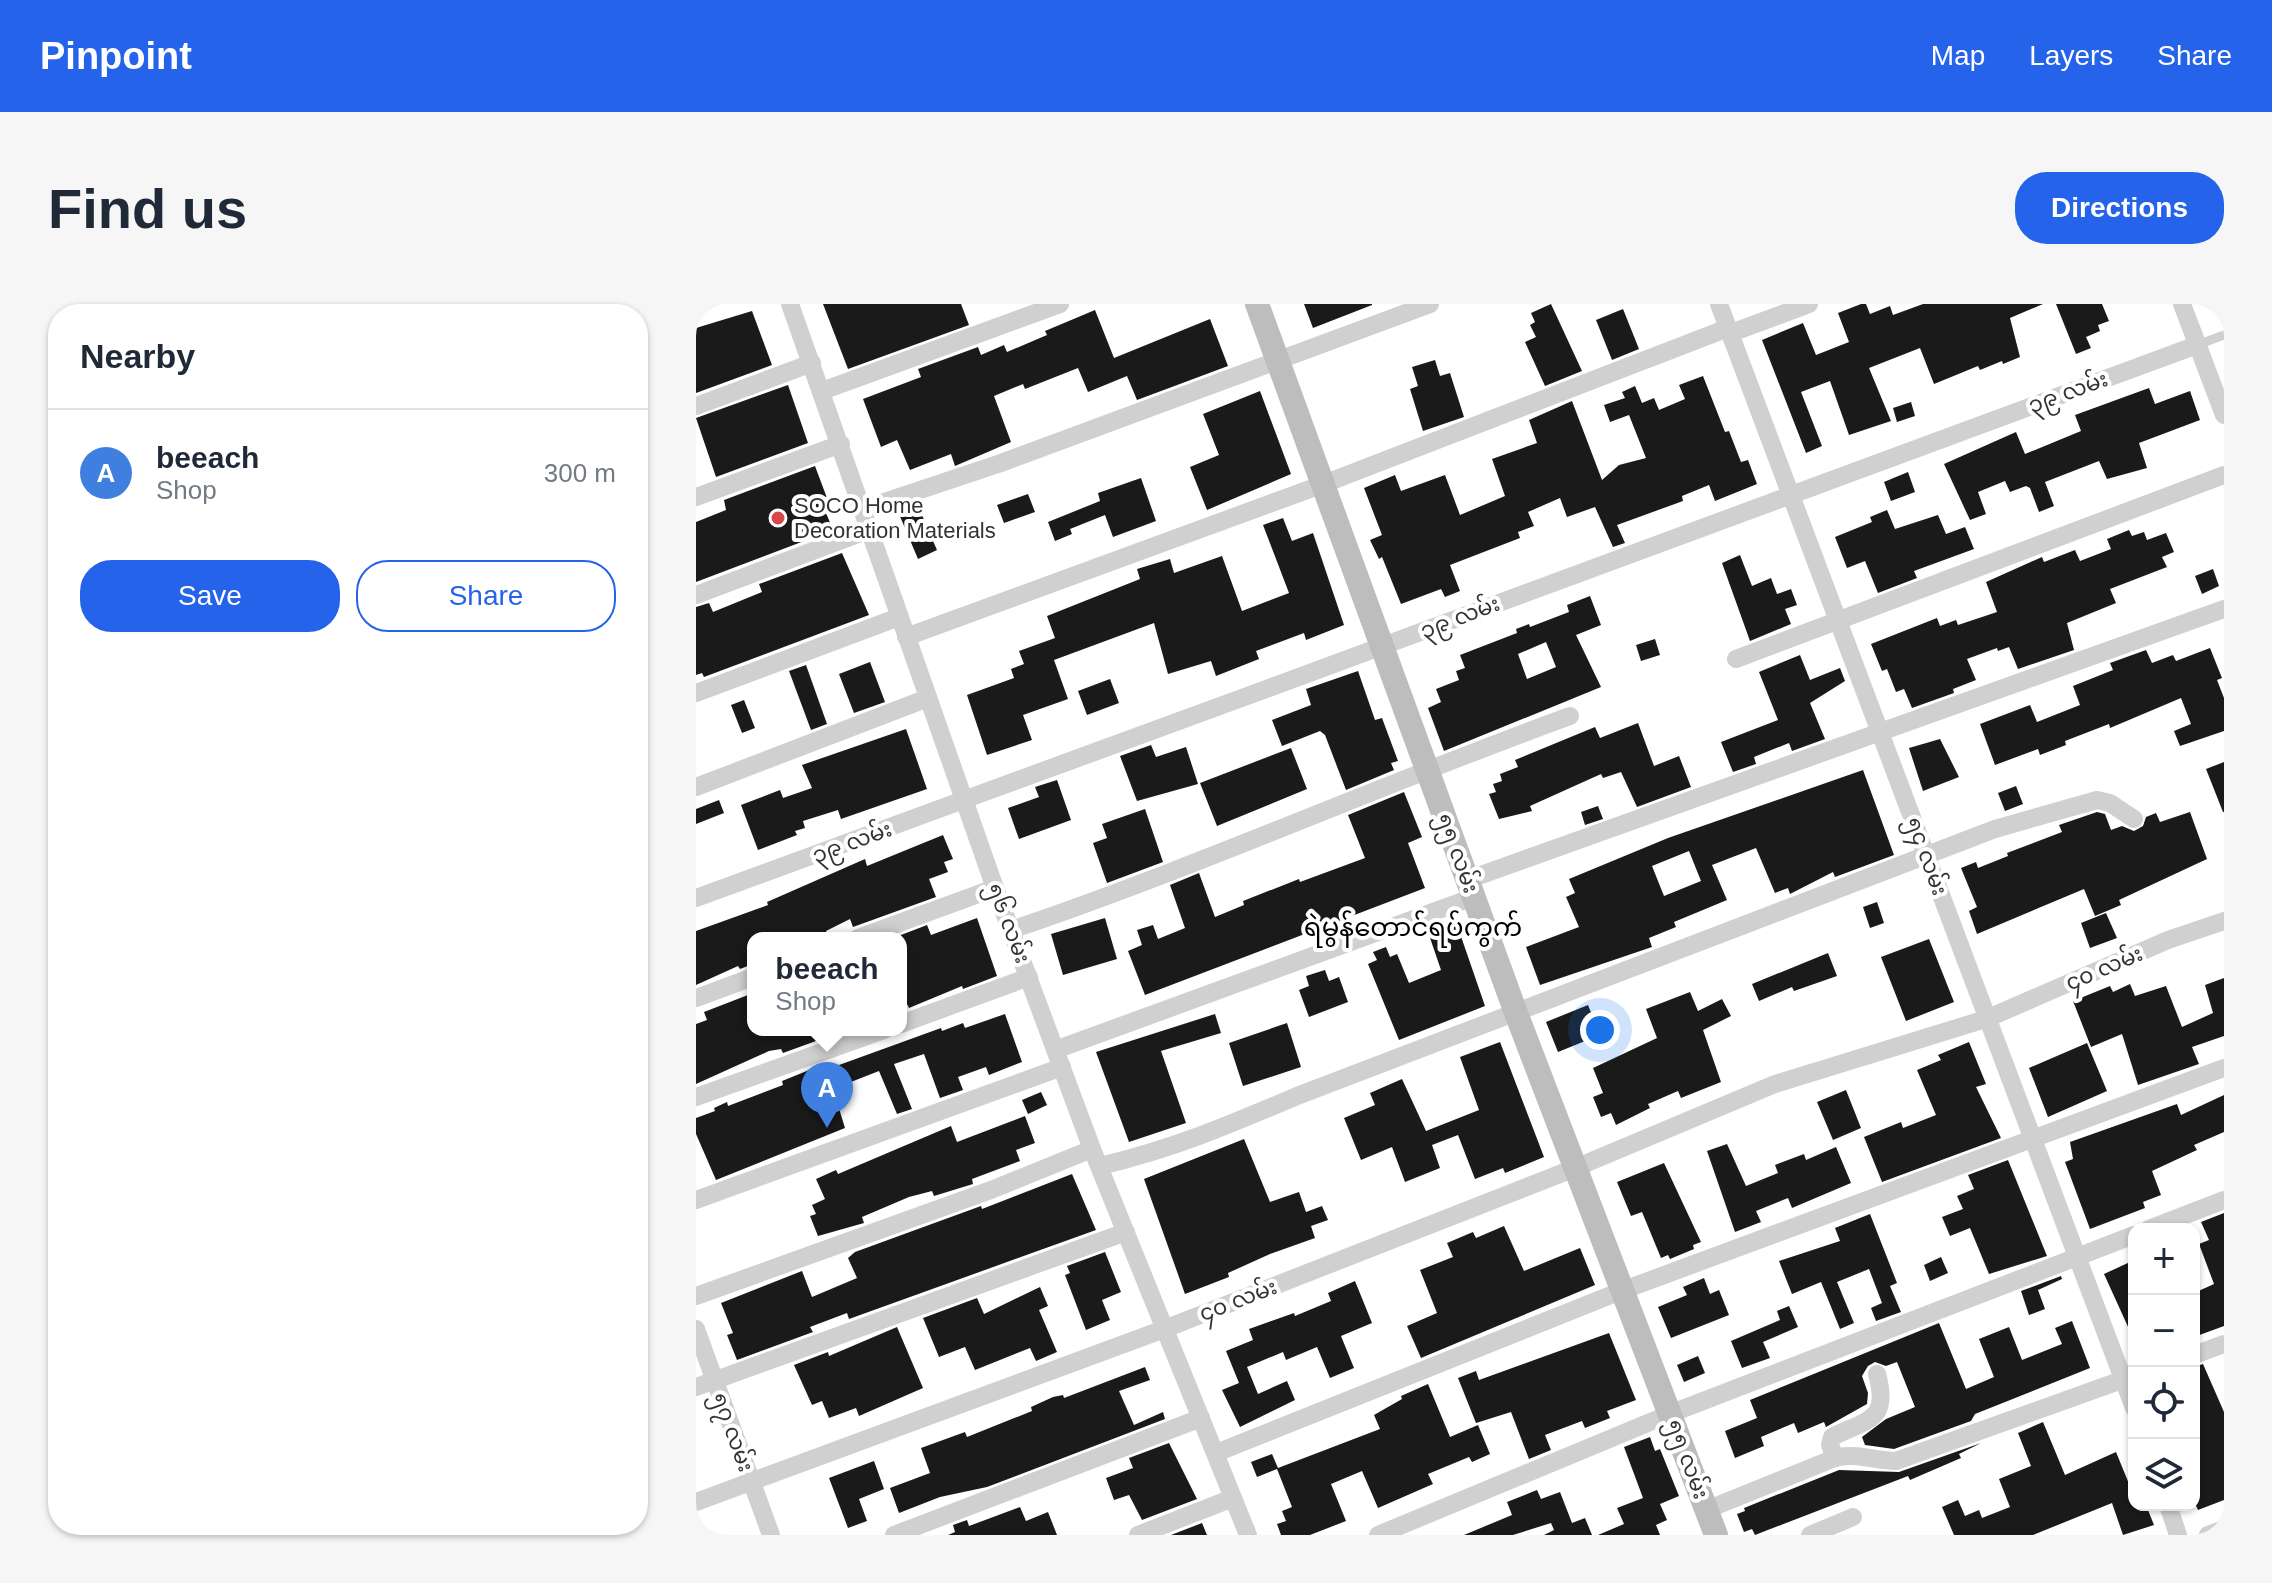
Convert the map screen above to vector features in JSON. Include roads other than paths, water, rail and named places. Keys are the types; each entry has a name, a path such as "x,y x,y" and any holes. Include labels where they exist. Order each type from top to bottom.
{"main road":[{"name":"၅၅ လမ်း","path":"1257,304 1516,1013 1621,1291 1672,1413 1716,1535"}],"street":[{"name":"၅၆ လမ်း","path":"790,304 995,888 1096,1157 1248,1535"},
{"path":"822,391 1060,304"},
{"path":"863,509 1056,443 1277,358 1430,304"},
{"name":"၅၄ လမ်း","path":"1719,304 1927,854 1986,1019 2078,1257 2128,1375"},
{"path":"906,637 1321,485 1729,330 1809,304"},
{"path":"2182,304 2224,415"},
{"name":"၃၉ လမ်း","path":"696,898 964,802 1790,492 2197,345"},
{"path":"696,406 812,363"},
{"path":"696,497 841,444"},
{"path":"1736,659 2224,475"},
{"path":"696,595 871,529"},
{"path":"696,1200 1059,1059 1470,889 1881,732 2224,609"},
{"path":"696,693 899,617"},
{"path":"696,787 928,698"},
{"path":"1011,930 1130,890 1427,767 1570,716"},
{"path":"696,1296 991,1190 1096,1157 1158,1152 1231,1127 1297,1096 1927,854 2097,800 2110,803 2134,819"},
{"path":"874,932 995,888"},
{"name":"၄၀ လမ်း","path":"696,1502 1167,1328 1575,1168 1775,1084 1986,1019 2168,940 2224,921"},
{"path":"907,1022 1029,977"},
{"path":"696,998 747,979"},
{"path":"696,1097 867,1036"},
{"path":"1216,1453 1621,1291 2033,1142 2224,1068"},
{"path":"2165,1223 2224,1200"},
{"path":"696,1387 1126,1232"},
{"path":"1378,1535 1672,1413 2128,1237"},
{"name":"၅၇ လမ်း","path":"696,1329 771,1535"},
{"path":"2200,1353 2224,1344"},
{"path":"1835,1458 1830,1445 1832,1437 1871,1420 1882,1406 1884,1398 1877,1374"},
{"path":"1706,1510 1835,1458 1855,1455 1896,1461 2128,1377"},
{"path":"894,1535 1201,1418"},
{"path":"1138,1535 1233,1498"},
{"path":"2170,1511 2178,1535"},
{"path":"1810,1535 1853,1517"},
{"path":"2208,1535 2224,1529"}],"lane":[{"name":"၃၉ လမ်း","path":"2197,345 2224,335"}],"place":[{"name":"SOCO Home Decoration Materials","path":"778,518"},
{"name":"beeach","path":"827,1128"}],"district":[{"name":"ရဲမွန်တောင်ရပ်ကွက်","path":"1413,927"}]}
